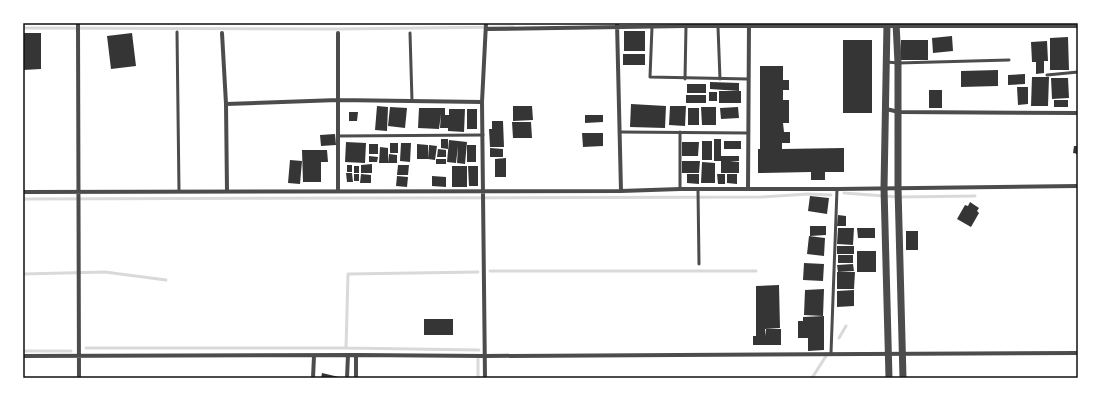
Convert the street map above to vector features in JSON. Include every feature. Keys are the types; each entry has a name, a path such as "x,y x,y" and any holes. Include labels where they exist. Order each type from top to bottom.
{"street":[{"path":"78,23 79,378"},
{"path":"485,378 482,102 486,23"},
{"path":"617,23 621,191"},
{"path":"486,29 686,26 718,27 749,25 1055,24 1078,26"},
{"path":"748,189 747,133 749,25"},
{"path":"889,378 884,188 887,62 892,25"},
{"path":"892,25 898,63 898,188 903,378"},
{"path":"222,33 226,104 227,191"},
{"path":"338,33 338,191"},
{"path":"226,104 338,100 482,102"},
{"path":"886,109 899,112 1078,113"},
{"path":"23,192 621,191 680,189 1078,186"},
{"path":"23,356 889,355 1078,353"},
{"path":"347,378 348,355"},
{"path":"356,355 356,378"},
{"path":"313,378 314,356"}],"lane":[{"path":"685,79 686,26"},
{"path":"652,27 650,78 748,78"},
{"path":"718,27 720,79"},
{"path":"177,32 179,191"},
{"path":"410,33 412,101"},
{"path":"887,62 1009,60"},
{"path":"1047,75 1078,72"},
{"path":"620,132 747,133"},
{"path":"680,132 680,189"},
{"path":"339,136 483,135"},
{"path":"831,354 836,189"},
{"path":"698,190 699,264"}],"building":[{"path":"624,31 645,31 645,51 624,51"},
{"path":"23,33 41,33 41,69 23,70"},
{"path":"132,33 136,66 111,69 107,36"},
{"path":"952,36 953,51 933,53 932,38"},
{"path":"1068,37 1069,70 1050,70 1050,38"},
{"path":"843,40 872,40 872,113 843,113"},
{"path":"901,40 928,40 928,60 900,60"},
{"path":"1047,41 1048,61 1044,61 1044,73 1036,74 1036,62 1032,62 1031,42"},
{"path":"623,54 645,54 645,65 623,65"},
{"path":"760,66 783,66 783,80 789,80 789,90 783,90 783,100 789,100 789,123 783,123 784,132 790,132 790,143 782,143 782,149 844,148 844,172 825,172 825,180 811,180 811,172 758,173 758,149 760,149"},
{"path":"998,70 998,86 961,87 961,71"},
{"path":"1025,74 1025,84 1008,85 1008,75"},
{"path":"1032,77 1049,77 1048,106 1031,106"},
{"path":"1051,78 1068,78 1069,98 1052,99"},
{"path":"710,82 739,83 739,91 710,89"},
{"path":"687,84 706,84 706,93 687,93"},
{"path":"1017,87 1028,87 1028,104 1018,105"},
{"path":"929,90 942,90 942,108 929,108"},
{"path":"719,91 741,91 741,103 719,103"},
{"path":"709,92 717,92 717,101 709,101"},
{"path":"686,95 706,95 706,103 686,103"},
{"path":"1054,100 1068,100 1068,107 1054,107"},
{"path":"631,104 666,106 665,128 630,127"},
{"path":"377,106 388,107 387,131 375,130"},
{"path":"513,106 532,106 533,120 513,121"},
{"path":"670,106 686,106 685,126 669,125"},
{"path":"390,107 407,108 405,128 388,126"},
{"path":"701,107 716,107 716,125 702,125"},
{"path":"738,107 739,118 721,119 720,108"},
{"path":"419,108 445,108 445,115 449,115 449,109 465,109 464,132 448,131 448,128 440,128 441,114 439,129 418,128"},
{"path":"688,108 699,108 699,125 688,125"},
{"path":"467,109 477,109 477,129 467,129"},
{"path":"349,112 358,112 357,121 349,121"},
{"path":"585,115 603,115 603,122 585,123"},
{"path":"492,121 503,121 504,147 490,147 489,129 492,129"},
{"path":"512,122 531,122 532,138 513,138"},
{"path":"582,133 603,133 603,146 583,147"},
{"path":"335,134 336,145 321,146 320,135"},
{"path":"441,139 448,139 448,149 441,148"},
{"path":"714,139 721,139 721,156 739,156 739,161 730,161 739,162 739,173 721,173 721,161 714,161"},
{"path":"449,140 467,142 465,164 457,163 458,146 456,163 447,162"},
{"path":"702,141 712,141 712,160 702,160"},
{"path":"724,141 741,141 741,149 724,149"},
{"path":"346,142 366,143 365,163 345,162"},
{"path":"682,142 699,142 698,156 682,156"},
{"path":"390,143 398,143 398,153 390,153"},
{"path":"401,143 411,143 410,162 400,161"},
{"path":"369,144 378,144 378,154 369,154"},
{"path":"417,144 428,145 428,159 417,159"},
{"path":"429,145 437,146 435,160 428,159"},
{"path":"467,145 476,145 476,162 467,162"},
{"path":"1074,146 1078,146 1078,154 1073,153"},
{"path":"380,147 388,148 388,163 379,163"},
{"path":"490,148 503,149 503,157 490,157"},
{"path":"438,149 446,150 446,157 437,157"},
{"path":"302,150 327,150 328,162 321,162 321,182 303,182"},
{"path":"389,154 397,155 397,163 388,163"},
{"path":"369,156 378,157 377,162 369,162"},
{"path":"506,158 506,177 495,177 495,159"},
{"path":"436,159 446,159 446,164 436,164"},
{"path":"290,160 302,161 300,184 288,183"},
{"path":"682,161 700,161 699,173 682,173"},
{"path":"702,162 715,163 715,183 701,183"},
{"path":"372,164 372,173 361,173 361,165"},
{"path":"347,165 352,165 352,172 347,172"},
{"path":"398,165 409,165 408,175 397,175"},
{"path":"354,166 359,166 359,173 354,173"},
{"path":"452,166 467,166 467,187 452,187"},
{"path":"468,166 478,166 478,186 469,186"},
{"path":"346,173 352,173 353,182 347,182"},
{"path":"354,174 359,174 359,181 354,181"},
{"path":"361,174 371,175 371,183 360,183"},
{"path":"687,174 699,174 699,184 687,183"},
{"path":"717,174 725,174 725,184 718,184"},
{"path":"727,174 737,174 737,184 727,183"},
{"path":"397,176 408,177 407,187 396,186"},
{"path":"432,176 446,177 446,187 432,186"},
{"path":"810,196 829,198 827,214 808,211"},
{"path":"970,202 979,208 977,211 979,213 971,227 957,219 965,205 968,206"},
{"path":"838,215 846,216 846,226 837,226"},
{"path":"810,226 826,226 826,235 810,236"},
{"path":"838,228 854,228 853,245 837,244"},
{"path":"857,228 875,228 875,238 858,238"},
{"path":"906,231 918,231 918,250 906,250"},
{"path":"809,236 825,238 824,256 807,254"},
{"path":"837,246 854,246 854,254 837,254"},
{"path":"857,251 876,251 876,272 857,272"},
{"path":"838,255 853,255 853,263 838,263"},
{"path":"804,263 824,264 823,281 803,280"},
{"path":"853,264 854,271 838,272 837,265"},
{"path":"837,272 855,272 854,289 837,289"},
{"path":"779,285 780,328 765,329 765,336 766,329 781,329 781,345 753,345 753,336 756,336 756,286"},
{"path":"824,289 823,316 804,315 805,290"},
{"path":"854,290 854,306 837,307 837,291"},
{"path":"824,316 824,350 808,351 808,338 798,338 798,321 803,321 803,317"},
{"path":"424,319 453,319 453,335 424,335"},
{"path":"322,373 339,377 339,378 321,378"}],"waterway":[{"path":"903,24 973,23"},
{"path":"23,28 335,29 513,27"},
{"path":"844,193 898,197 975,196"},
{"path":"23,199 761,197 808,194 831,195"},
{"path":"490,271 756,271"},
{"path":"23,274 105,272 166,280"},
{"path":"346,348 348,274 478,272"},
{"path":"839,338 846,326"},
{"path":"86,348 346,348 479,350"},
{"path":"23,351 71,351"},
{"path":"812,378 826,356"},
{"path":"478,359 478,378"}]}
